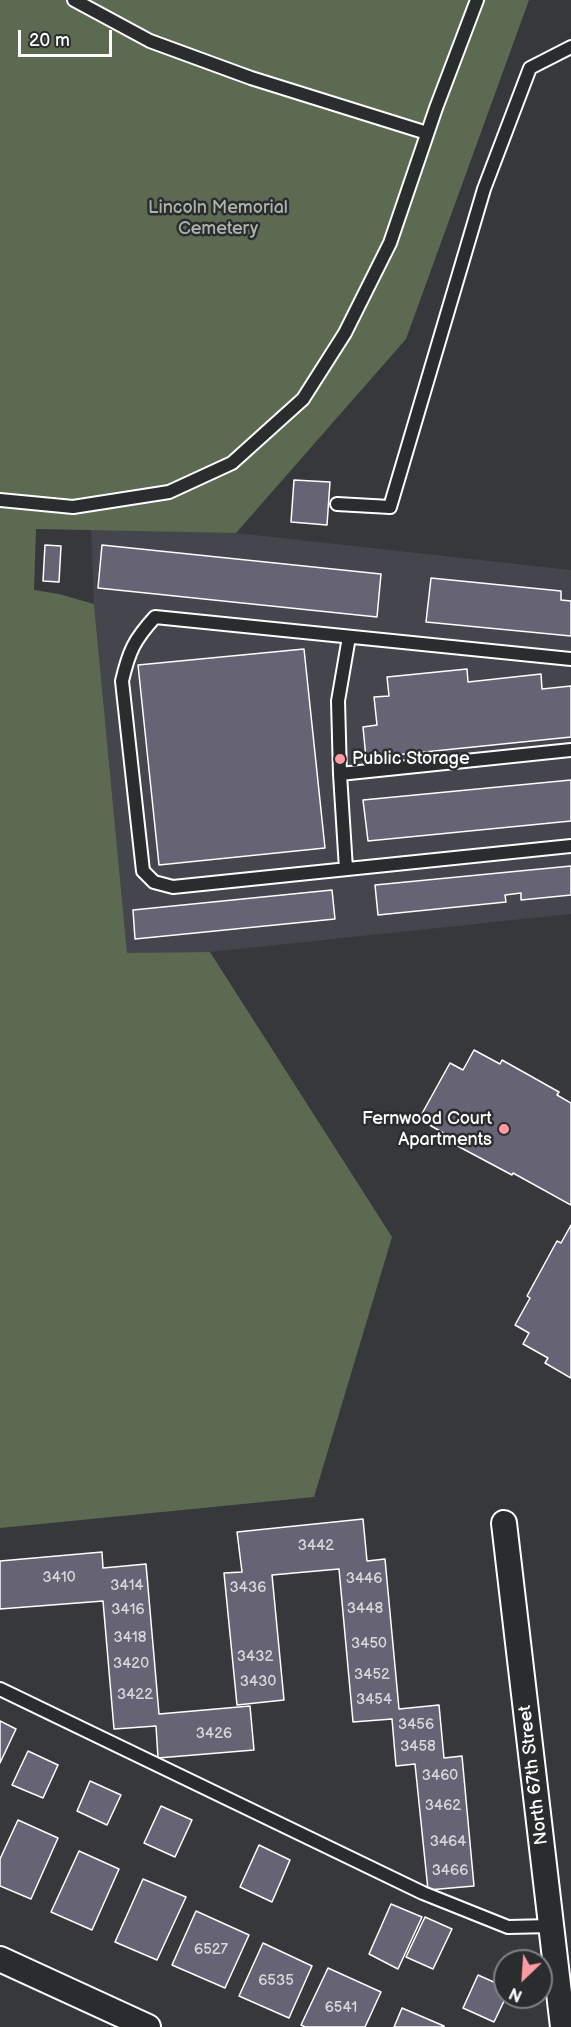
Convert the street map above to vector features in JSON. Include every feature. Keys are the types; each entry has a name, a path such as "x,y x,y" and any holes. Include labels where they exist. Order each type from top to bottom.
{"street":[{"name":"North 67th Street","path":"504,1523 551,1926 565,1993 563,2027"},
{"path":"0,1959 148,2027"}],"lane":[{"path":"74,0 161,45 251,78 428,134"},
{"path":"0,500 74,507 169,492 232,463 303,399 345,333 390,243 477,0"},
{"path":"337,504 390,507 484,189 530,68 571,47"},
{"path":"571,659 155,617 138,635 127,659 122,681 143,871 154,882 173,887 571,846"},
{"path":"346,869 338,701 349,637"},
{"path":"340,774 571,750"},
{"path":"0,1689 423,1893 508,1926 551,1926"}],"shaded area":[{"name":"Public Storage","path":"91,529 236,533 571,570 571,914 210,952 127,954 94,604"}],"green space":[{"name":"Lincoln Memorial Cemetery","path":"0,0 529,0 406,339 236,533 36,529 34,590 94,604 127,953 210,952 392,1237 314,1497 0,1528"}],"building":[{"path":"294,480 330,482 327,525 291,522"},
{"path":"45,545 61,546 59,582 43,581"},
{"path":"102,545 381,574 377,617 98,588"},
{"path":"431,578 561,591 561,600 571,601 571,636 426,622"},
{"path":"304,649 325,848 159,865 138,665"},
{"path":"467,669 468,682 541,674 542,689 571,686 571,737 366,758 363,727 377,725 374,697 389,696 387,677"},
{"path":"571,780 571,821 368,841 363,800"},
{"path":"571,866 571,895 521,900 521,893 505,895 506,902 378,915 375,885"},
{"path":"332,890 335,919 135,939 133,910"},
{"name":"Fernwood Court Apartments","path":"474,1050 500,1064 502,1060 559,1092 557,1095 571,1103 571,1205 452,1143 454,1139 419,1119 450,1063 463,1070"},
{"path":"571,1225 571,1378 545,1363 548,1358 523,1344 529,1333 515,1325 530,1298 527,1296 557,1241 561,1243"},
{"path":"363,1519 367,1561 385,1559 399,1709 439,1705 444,1758 462,1756 474,1886 428,1890 415,1764 396,1766 392,1719 353,1722 339,1569 272,1575 284,1700 237,1705 224,1573 242,1572 237,1532"},
{"path":"102,1552 103,1568 146,1564 159,1714 250,1706 254,1750 158,1758 156,1726 114,1729 103,1601 0,1609 0,1561"},
{"path":"0,1721 16,1729 0,1763"},
{"path":"28,1751 58,1765 43,1798 12,1785"},
{"path":"90,1781 121,1795 107,1825 77,1811"},
{"path":"161,1806 192,1820 175,1857 144,1843"},
{"path":"18,1820 58,1838 31,1899 0,1886 0,1859"},
{"path":"259,1845 290,1860 272,1902 240,1887"},
{"path":"79,1851 119,1869 92,1930 51,1912"},
{"path":"143,1879 186,1897 157,1960 115,1942"},
{"path":"391,1904 422,1917 398,1969 369,1954"},
{"path":"196,1911 249,1935 225,1988 172,1965"},
{"path":"425,1917 452,1929 433,1969 406,1957"},
{"path":"263,1943 312,1966 289,2018 239,1996"},
{"path":"328,1968 381,1992 365,2027 305,2027 301,2025"},
{"path":"478,1975 493,1982 493,2009 500,2009 494,2022 463,2008"},
{"path":"402,2008 444,2026 444,2027 394,2027"}],"place":[{"name":"Public Storage","path":"340,759"},
{"name":"Fernwood Court Apartments","path":"504,1129"}]}
